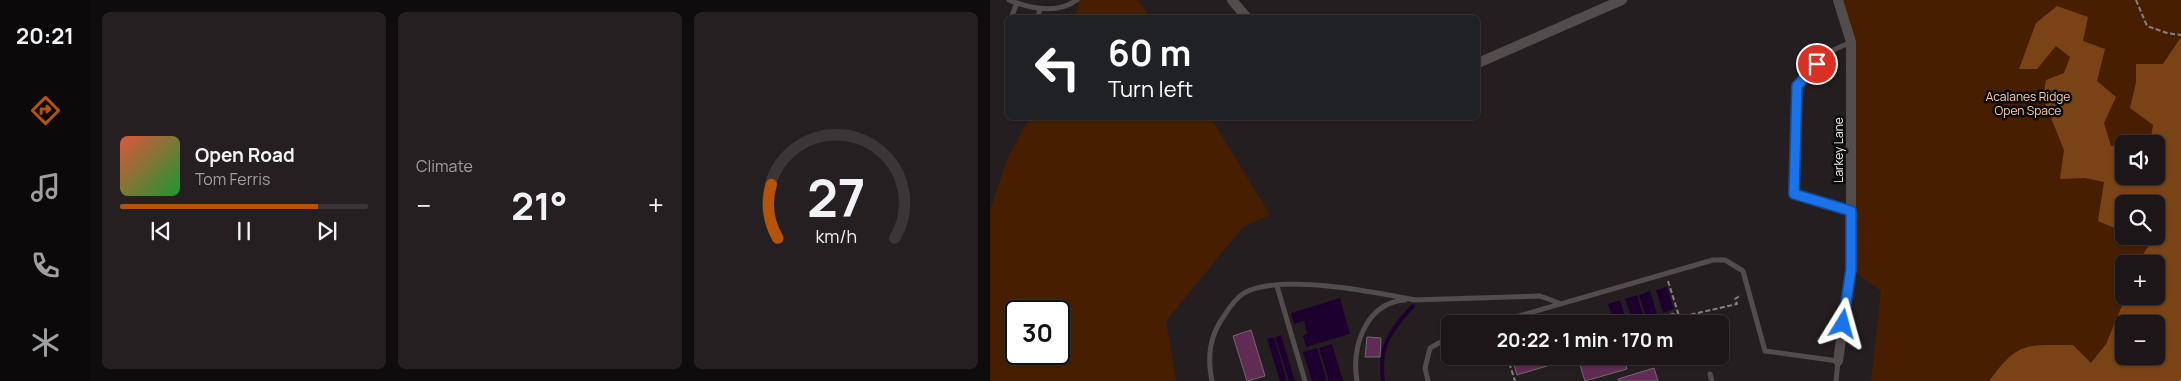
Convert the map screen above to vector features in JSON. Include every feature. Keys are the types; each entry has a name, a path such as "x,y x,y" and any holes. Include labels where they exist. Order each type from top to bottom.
{"street":[{"path":"1480,62 1622,0"},
{"name":"Larkey Lane","path":"1838,0 1851,42 1851,269 1838,361"},
{"path":"1236,1 1245,15"}],"lane":[{"path":"1009,0 1040,8 1062,8 1077,0"},
{"path":"1012,15 1017,3"},
{"path":"1039,15 1040,8"},
{"path":"1851,42 1827,53 1797,86 1794,194 1851,211"},
{"path":"1520,315 1713,260 1725,260 1743,272 1750,290 1765,351 1838,361 1836,381"},
{"path":"1212,381 1210,346 1217,325 1229,308 1244,293 1263,287 1310,285 1415,300"},
{"path":"1276,286 1305,381"},
{"path":"1357,381 1354,364 1355,352 1361,334 1379,310 1400,301 1540,296 1559,303"},
{"path":"1428,381 1425,368 1430,348 1441,342"},
{"path":"1710,374 1712,381"}],"path":[{"path":"2136,0 2147,26 2167,33 2181,35"},
{"path":"1666,274 1679,315"},
{"path":"1684,315 1737,304 1735,298 1750,290"},
{"path":"1509,365 1515,381"}],"green space":[{"path":"1080,0 1138,0 1148,15 1076,15"},
{"name":"Acalanes Ridge Open Space","path":"1838,0 2181,0 2181,381 1996,381 1995,374 1989,381 1871,381 1881,291 1851,269 1851,42"},
{"path":"1028,120 1212,120 1270,215 1243,227 1166,321 1176,381 990,381 990,210 1007,160"}],"shaded area":[{"path":"2057,6 2088,17 2083,41 2105,49 2097,81 2116,97 2104,123 2111,146 2115,146 2115,185 2165,185 2165,135 2151,135 2153,125 2130,108 2136,82 2136,64 2163,64 2181,37 2181,381 1989,381 2008,358 2024,348 2033,346 2073,345 2091,363 2106,344 2115,322 2115,365 2165,365 2165,315 2118,315 2122,305 2165,305 2165,255 2143,255 2149,245 2165,245 2165,195 2115,195 2115,228 2098,221 2104,182 2085,178 2060,179 2064,150 2043,98 2046,80 2064,73 2070,57 2056,46 2037,69 2019,69 2036,23"},
{"path":"1667,287 1674,309 1663,313 1656,290"},
{"path":"1650,291 1657,314 1645,315 1639,295"},
{"path":"1637,295 1643,315 1631,315 1625,299"},
{"path":"1340,298 1350,334 1306,347 1303,336 1307,334 1304,321 1294,324 1291,313"},
{"path":"1620,300 1625,315 1612,315 1608,304"},
{"path":"1281,335 1295,381 1289,381 1275,337"},
{"path":"1274,337 1287,381 1280,381 1267,339"},
{"path":"1332,344 1343,381 1329,381 1319,348"},
{"path":"1317,348 1327,381 1312,381 1303,352"}],"building":[{"path":"1251,330 1265,376 1247,381 1233,336"},
{"path":"1367,337 1381,338 1380,357 1365,357"},
{"path":"1514,365 1550,365 1517,375"},
{"path":"1580,365 1626,365 1627,369 1585,381"},
{"path":"1654,368 1658,381 1618,381 1618,379"}],"waterway":[{"path":"1383,381 1382,358 1384,348 1398,323 1413,306"}],"route":[{"path":"1817,64 1797,86 1794,194 1851,211 1851,269 1843,324"}]}
